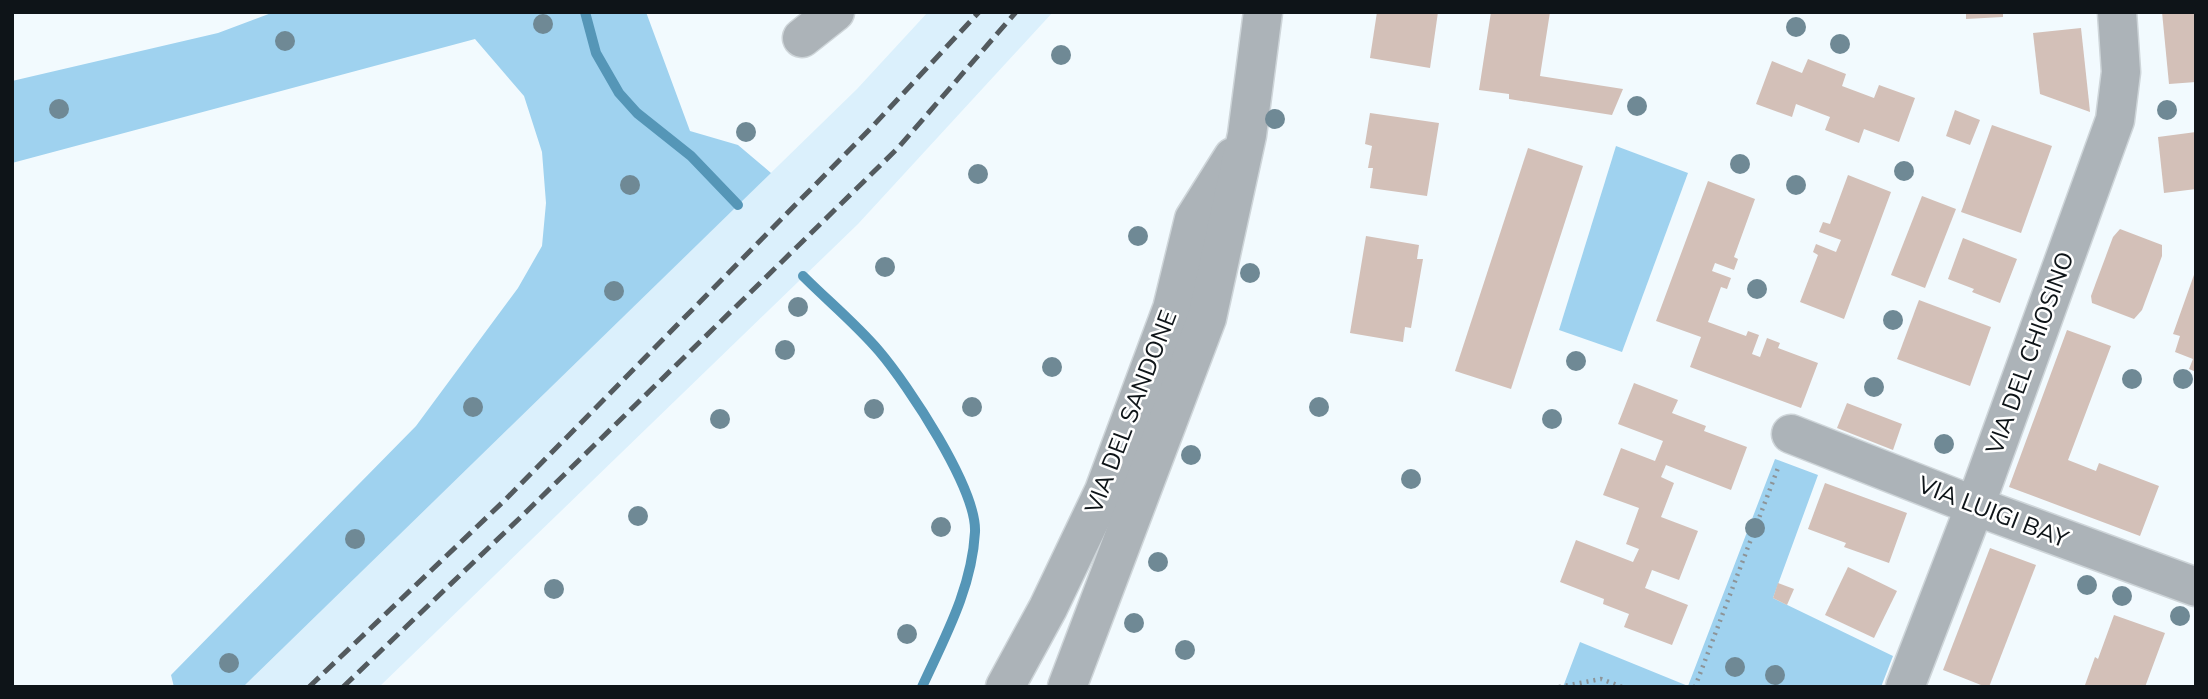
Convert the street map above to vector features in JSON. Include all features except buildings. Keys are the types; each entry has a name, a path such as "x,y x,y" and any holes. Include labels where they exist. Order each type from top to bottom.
{"street":[{"path":"802,38 835,12"},
{"name":"VIA DEL SANDONE","path":"1068,687 1207,317 1247,135 1263,12"},
{"name":"VIA DEL CHIOSINO","path":"1905,687 1975,506 2115,120 2121,72 2117,12"},
{"name":"VIA DEL SANDONE","path":"1005,687 1048,608 1104,491 1172,309 1194,219 1247,135"},
{"name":"VIA LUIGI BAY","path":"1791,434 1975,506 2196,587"}],"path":[{"path":"1695,687 1791,434"},
{"path":"1559,687 1601,679 1622,687"}],"shaded area":[{"path":"274,12 646,12 690,131 738,145 771,173 243,687 174,687 171,675 416,426 518,288 542,246 546,203 542,152 524,96 475,39 12,163 12,81 218,33"},
{"path":"928,12 1053,12 858,224 379,687 243,687 857,89"},
{"path":"1616,146 1688,173 1622,352 1559,330"},
{"path":"1775,459 1818,475 1773,598 1893,656 1881,687 1563,687 1580,642 1688,686"}],"waterway":[{"path":"585,12 596,53 619,93 637,113 691,156 738,205"},
{"path":"803,276 870,341 892,367 939,438 965,490 973,513 975,532 969,573 948,631 922,687"}],"railway":[{"path":"309,687 506,499 871,128 979,12"},
{"path":"343,687 898,148 1016,12"}]}
